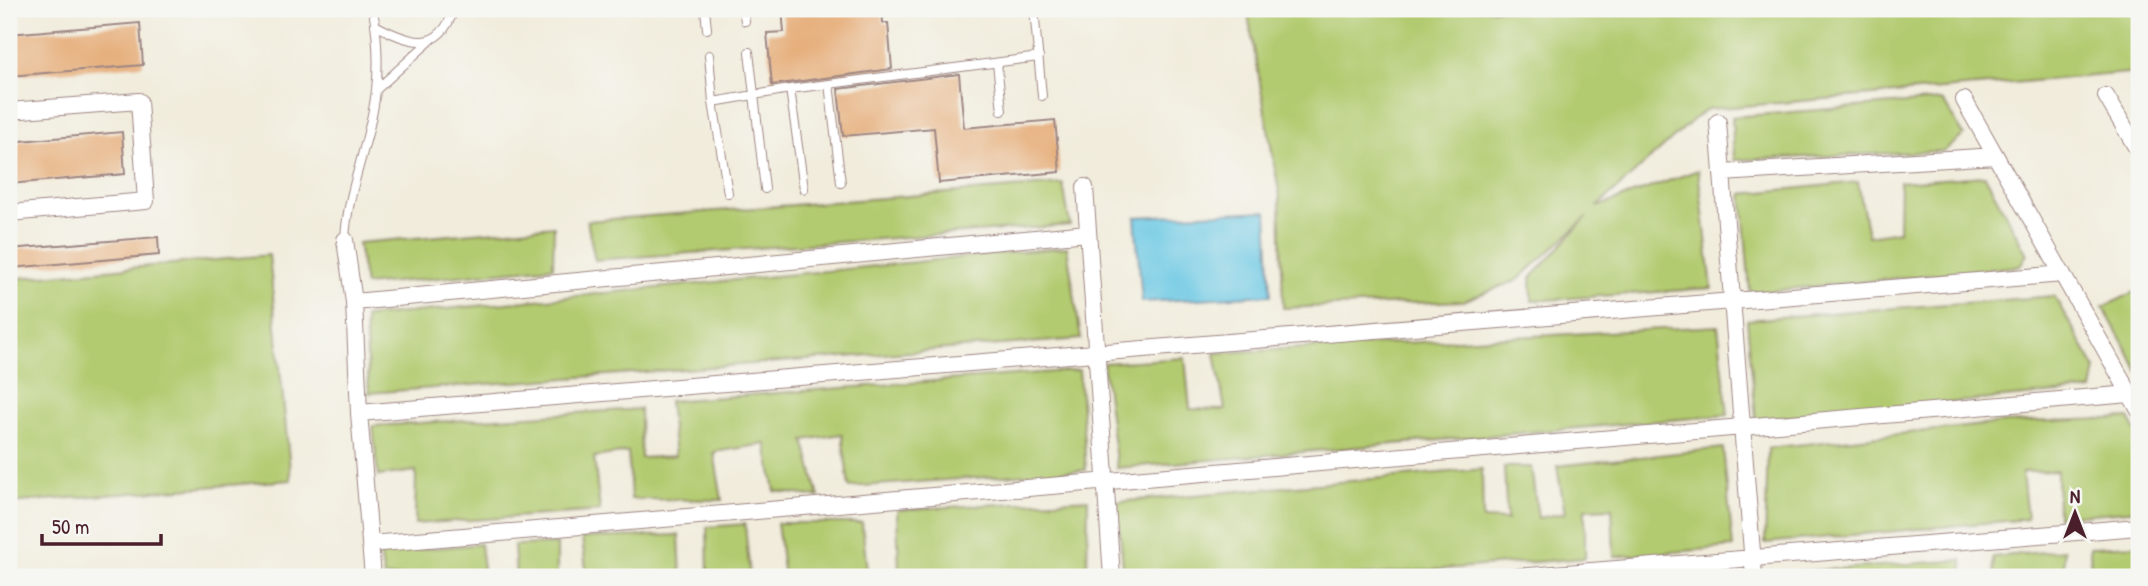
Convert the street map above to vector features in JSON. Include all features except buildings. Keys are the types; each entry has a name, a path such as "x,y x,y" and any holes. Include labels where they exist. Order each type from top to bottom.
{"street":[{"path":"2106,96 2139,152"},
{"path":"1964,100 2139,410"},
{"path":"9,111 138,101 146,201 9,213"},
{"path":"1718,122 1754,577"},
{"path":"1722,173 1996,156"},
{"path":"1084,187 1112,577"},
{"path":"354,302 1088,233"},
{"path":"345,240 354,302 359,414 373,577"},
{"path":"359,414 2063,274"},
{"path":"370,544 2130,394"},
{"path":"1516,577 2139,527"}],"lane":[{"path":"345,240 376,90 373,9"},
{"path":"376,90 449,26 454,9"},
{"path":"705,9 707,29"},
{"path":"743,9 745,21"},
{"path":"1034,9 1042,96"},
{"path":"375,25 411,42 432,40"},
{"path":"749,52 765,189"},
{"path":"709,55 713,102 728,193"},
{"path":"713,102 790,89 1039,57"},
{"path":"998,63 1002,111"},
{"path":"829,84 841,183"},
{"path":"790,89 804,188"}],"green space":[{"path":"1247,9 2139,9 2139,72 1708,109 1597,207 1698,170 1712,288 1532,301 1531,278 1587,217 1518,280 1463,301 1283,308 1280,197"},
{"path":"1942,100 1964,135 1944,151 1734,160 1732,117"},
{"path":"1985,176 2027,254 2020,266 1750,293 1742,194 1858,182 1868,236 1899,231 1900,182"},
{"path":"1063,184 1070,225 595,260 587,221"},
{"path":"554,226 553,267 365,285 358,243"},
{"path":"1067,247 1081,339 369,393 365,317"},
{"path":"269,255 291,480 9,503 9,279"},
{"path":"2139,290 2139,372 2103,307"},
{"path":"2054,296 2096,369 2092,390 1756,420 1747,320"},
{"path":"1718,326 1728,415 1117,468 1103,363 1185,358 1190,409 1225,410 1215,353"},
{"path":"1079,370 1086,470 849,487 842,434 804,440 819,497 775,491 766,444 714,452 722,500 631,499 628,452 594,457 600,511 415,524 416,471 378,476 373,426 640,409 641,458 675,456 669,401"},
{"path":"2129,418 2139,437 2139,510 2058,517 2057,471 2022,472 2027,519 1765,543 1768,448 2002,423"},
{"path":"1723,448 1733,547 1614,557 1612,508 1585,509 1585,558 1341,577 1124,577 1117,502 1482,469 1483,519 1507,520 1504,467 1531,467 1538,518 1565,513 1557,466"},
{"path":"1088,499 1087,577 784,577 777,523 862,523 867,571 899,573 897,510"},
{"path":"745,524 750,577 708,577 707,527"},
{"path":"679,535 681,577 587,577 582,538"},
{"path":"480,544 484,577 384,577 380,553"},
{"path":"557,544 557,577 516,577 514,545"},
{"path":"2139,545 2139,577 2091,577 2090,547"},
{"path":"2064,550 2064,577 1994,577 1993,557"},
{"path":"1962,560 1964,577 1771,577 1771,574"}],"water":[{"path":"1267,211 1271,295 1142,302 1135,217"}]}
